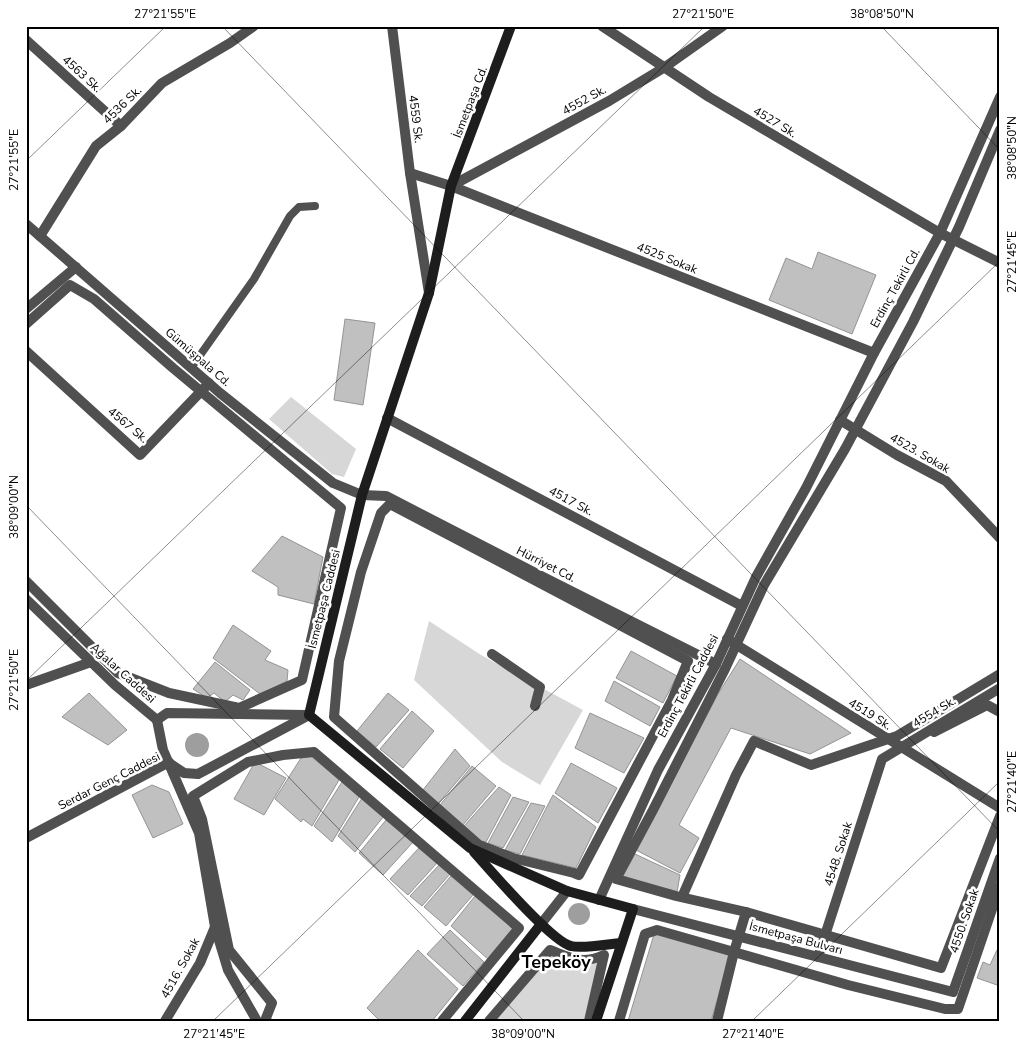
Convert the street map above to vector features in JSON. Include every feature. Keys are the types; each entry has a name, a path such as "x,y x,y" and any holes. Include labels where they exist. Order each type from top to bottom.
{"main road":[{"name":"İsmetpaşa Cd.","path":"451,186 511,26"},
{"name":"İsmetpaşa Caddesi","path":"309,715 362,495 429,293 451,186"},
{"path":"309,715 470,848 558,940 571,946 621,943"},
{"path":"470,848 567,891 633,908 596,1021"},
{"path":"465,1021 541,924"}],"street":[{"name":"4536 Sk.","path":"40,236 96,146 121,126 162,83 254,26"},
{"name":"4559 Sk.","path":"392,26 410,173 429,293"},
{"name":"4527 Sk.","path":"602,26 709,97 940,233 1000,263"},
{"name":"4552 Sk.","path":"451,186 609,101 665,68 723,26"},
{"name":"4563 Sk.","path":"26,40 121,126"},
{"name":"Erdinç Tekirli Cd.","path":"806,488 874,353 940,233 1000,97"},
{"path":"1000,130 953,240 913,322 856,430 732,642 653,810 616,879 682,898 746,912 941,968 1000,816"},
{"path":"410,173 451,186"},
{"name":"4525 Sokak","path":"451,186 874,353"},
{"name":"Gümüşpala Cd.","path":"26,224 209,383 333,483 362,495"},
{"path":"26,309 76,267"},
{"path":"26,324 70,285 94,299 341,508 302,680 239,708 169,693 118,673 26,581"},
{"name":"4567 Sk.","path":"26,351 140,455 209,383"},
{"name":"4517 Sk.","path":"387,418 742,606"},
{"name":"4523. Sokak","path":"840,420 946,481 1000,538"},
{"name":"Erdinç Tekirli Caddesi","path":"599,900 658,770 716,664 732,642 742,606 806,488"},
{"name":"Hürriyet Cd.","path":"362,495 386,496 716,664"},
{"path":"390,504 688,661 672,700 592,853 579,876 574,872 513,858 479,845 334,717 339,661 361,572 381,513 390,504"},
{"name":"Ağalar Caddesi","path":"26,599 91,662 157,720 167,713 309,715"},
{"name":"4519 Sk.","path":"732,642 900,748 1000,808"},
{"path":"492,654 540,686 535,706"},
{"path":"26,685 91,662"},
{"path":"682,898 736,775 754,741 810,765 904,732 1000,674"},
{"name":"4554 Sk.","path":"882,759 1000,688"},
{"path":"904,732 912,744 987,705 1000,712"},
{"name":"Serdar Genç Caddesi","path":"26,838 168,762 184,773 198,774 309,715"},
{"path":"157,720 163,750 199,832 215,927 228,970 257,1021"},
{"path":"267,1021 266,1018 272,1003 229,950 202,820 193,796 248,762 283,755 314,752 519,928 442,1021"},
{"name":"4548. Sokak","path":"818,957 882,759"},
{"name":"4550. Sokak","path":"953,992 1000,858"},
{"path":"620,1021 645,934 657,930 848,985 946,1010 958,1009 1000,886"},
{"path":"541,924 567,891"},
{"name":"İsmetpaşa Bulvarı","path":"633,908 953,992"},
{"path":"717,1021 738,936 746,912"},
{"name":"4516. Sokak","path":"165,1021 200,963 215,927"},
{"path":"489,1021 550,950 574,960 584,961 604,955 589,1021"}],"lane":[{"path":"191,368 254,279 290,216 299,207 315,206"}],"shaded area":[{"path":"291,397 356,449 344,477 332,474 269,419"},
{"path":"429,621 481,655 583,710 540,785 502,762 414,680"},
{"path":"197,733 206,736 209,745 206,754 197,757 188,754 185,745 188,736"},
{"path":"579,903 587,906 590,914 587,922 579,925 571,922 568,914 571,906"},
{"path":"553,952 602,958 587,1021 493,1021"}],"building":[{"path":"818,252 876,275 852,334 769,300 786,258 812,269"},
{"path":"345,319 375,323 363,405 334,400"},
{"path":"282,536 323,557 314,604 278,595 278,587 252,571"},
{"path":"233,625 271,651 265,660 288,670 287,681 260,694 213,658"},
{"path":"631,651 677,676 663,703 616,678"},
{"path":"740,659 851,733 810,754 731,728 679,825 699,838 680,873 636,850 718,694"},
{"path":"215,662 250,690 243,700 233,695 225,702 214,693 207,698 193,689"},
{"path":"614,681 660,707 650,726 605,701"},
{"path":"89,693 127,730 108,745 62,717"},
{"path":"388,693 409,710 376,747 357,731"},
{"path":"412,711 434,731 403,768 380,749"},
{"path":"590,713 644,738 624,773 575,748"},
{"path":"455,749 470,766 438,804 423,790"},
{"path":"311,756 339,780 312,826 303,819 301,822 275,799 301,758"},
{"path":"255,762 286,778 264,815 234,799"},
{"path":"571,763 617,788 598,823 555,793"},
{"path":"472,766 496,786 462,826 440,805"},
{"path":"342,782 359,797 332,842 314,826"},
{"path":"152,785 169,792 183,824 153,838 132,795"},
{"path":"499,787 511,795 486,842 479,841 464,826"},
{"path":"553,795 596,827 576,868 522,855"},
{"path":"513,797 529,802 503,848 488,843"},
{"path":"362,798 384,816 355,852 338,836"},
{"path":"531,803 545,806 520,854 505,850"},
{"path":"386,820 414,841 383,875 359,853"},
{"path":"419,848 437,863 408,895 390,879"},
{"path":"635,854 680,875 677,892 623,876"},
{"path":"440,864 450,874 422,906 410,896"},
{"path":"451,876 473,895 446,926 424,907"},
{"path":"475,896 516,930 489,960 451,926"},
{"path":"450,930 484,962 463,986 427,954"},
{"path":"655,931 731,954 711,1021 628,1021"},
{"path":"418,950 458,989 432,1021 380,1021 367,1008"},
{"path":"997,950 1000,951 1000,978 997,985 977,978 983,962 990,965"}],"district":[{"name":"Tepeköy","path":"556,962"}]}
